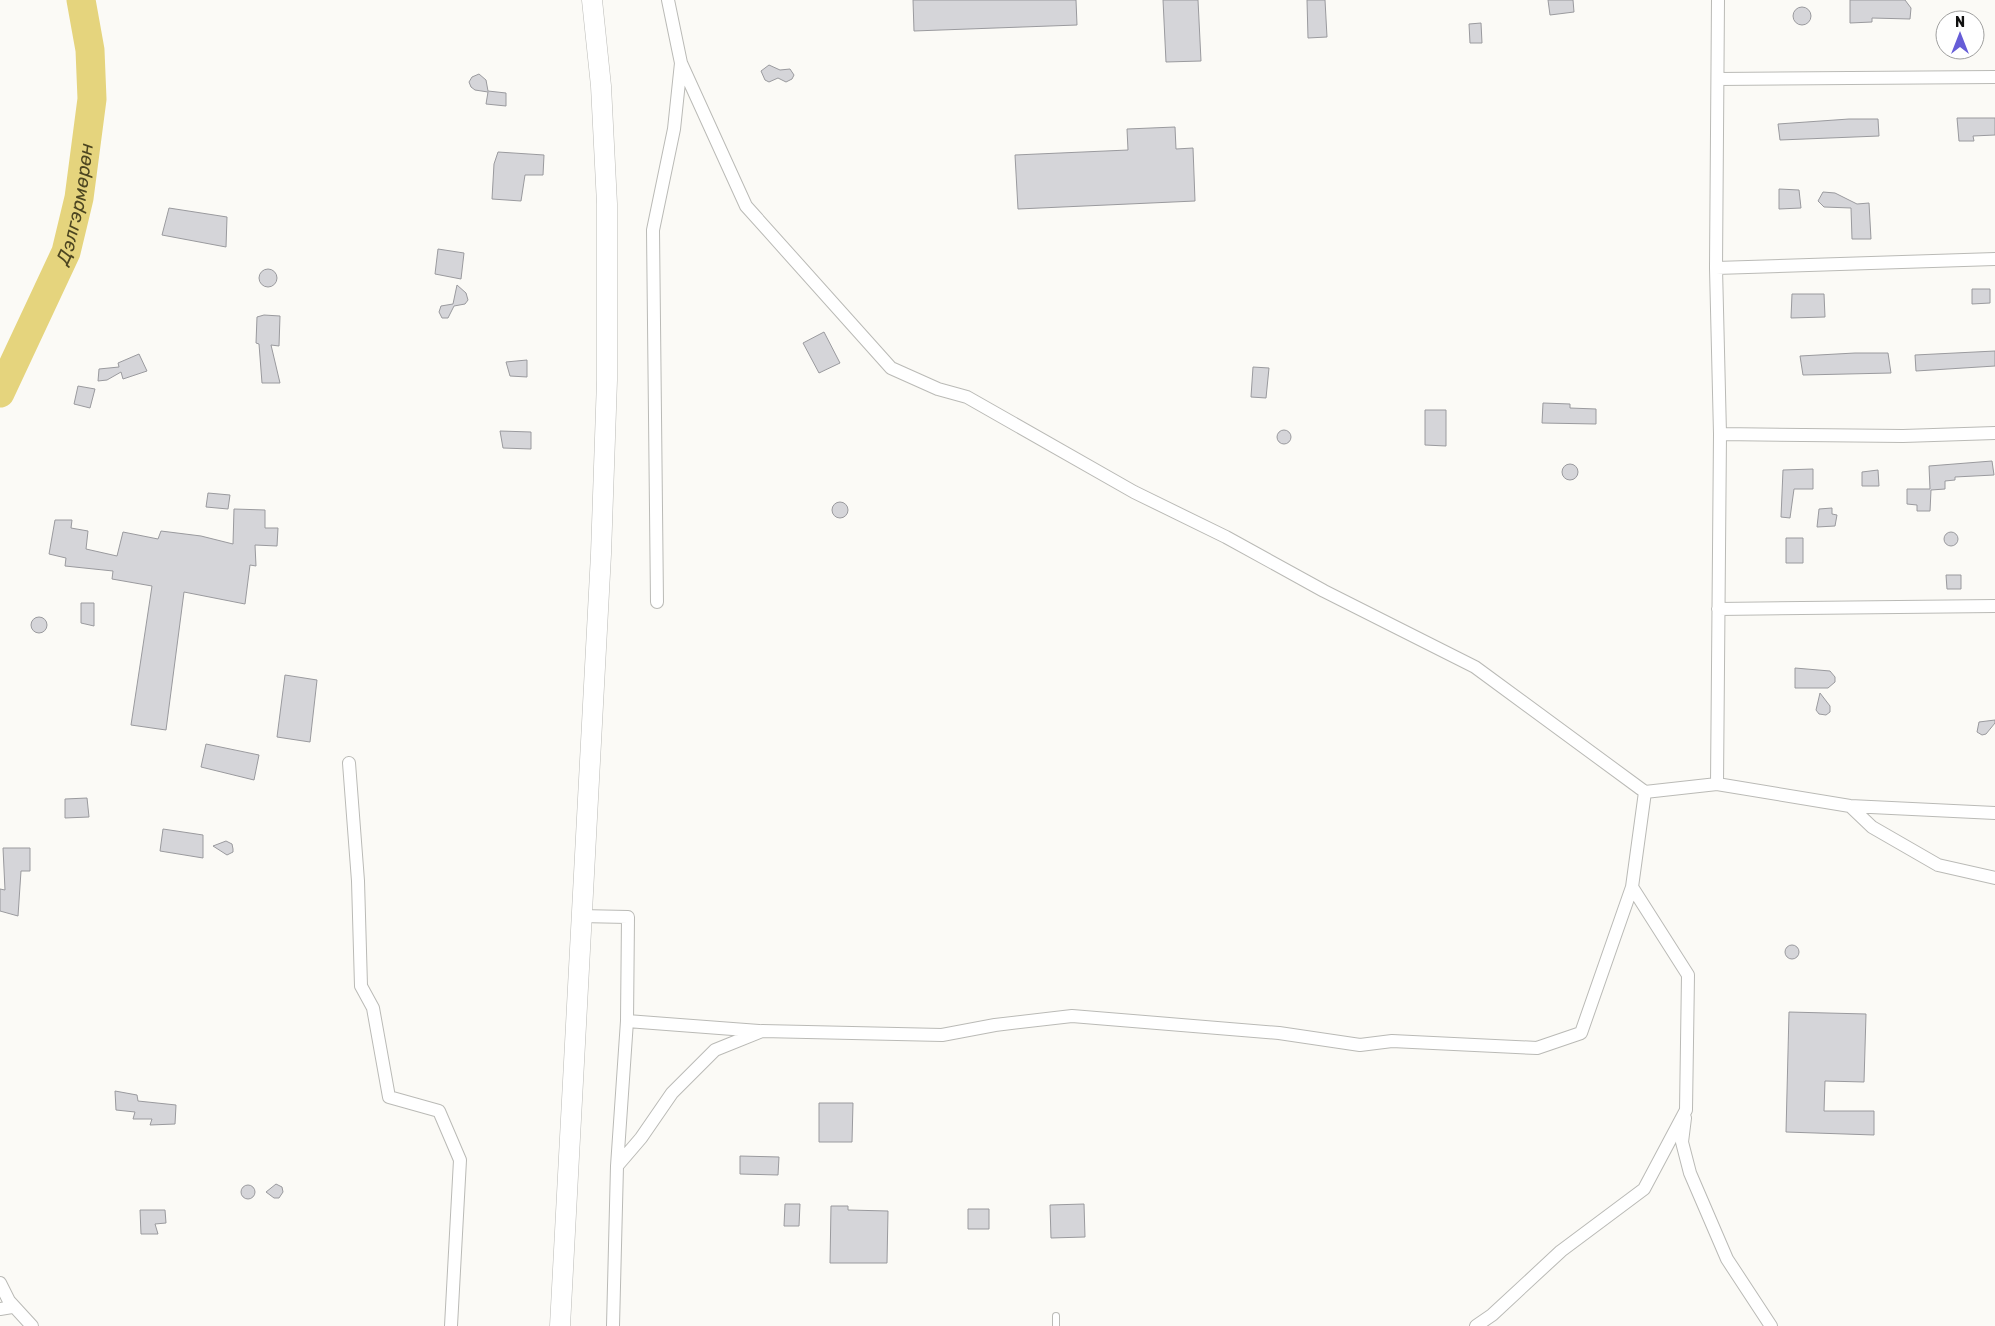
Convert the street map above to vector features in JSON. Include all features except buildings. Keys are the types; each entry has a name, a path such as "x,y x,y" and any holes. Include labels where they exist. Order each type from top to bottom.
{"main road":[{"path":"560,1326 580,916 600,564 607,380 607,204 601,86 592,0"}],"street":[{"path":"668,0 681,64 746,206 891,368 938,389 967,397 1134,492 1226,537 1324,591 1475,667 1645,792 1717,784 1850,806 1995,813"},
{"path":"1717,784 1720,434 1716,268 1718,0"},
{"path":"657,602 653,230 674,129 681,64"},
{"path":"1718,79 1995,77"},
{"path":"1716,268 1995,259"},
{"path":"1720,434 1903,436 1995,433"},
{"path":"1718,609 1995,606"},
{"path":"349,763 358,881 361,986 373,1008 389,1096 440,1111 460,1160 451,1326"},
{"path":"627,1021 762,1031 942,1035 995,1025 1072,1016 1279,1033 1360,1045 1392,1040 1537,1048 1581,1033 1632,888 1645,792"},
{"path":"1850,806 1872,827 1938,865 1995,878"},
{"path":"1632,888 1688,975 1686,1110 1682,1142 1690,1173 1727,1259 1771,1326"},
{"path":"580,916 628,917 627,1021 618,1166 613,1326"},
{"path":"618,1166 641,1138 672,1093 715,1050 762,1031"},
{"path":"1476,1326 1492,1315 1561,1251 1644,1189 1686,1110"},
{"path":"0,1284 5,1306 32,1326"}],"lane":[{"path":"1056,1316 1056,1326"}],"waterway":[{"name":"Дэлгэрмөрөн","path":"0,393 66,252 79,198 92,99 90,50 81,0"}]}
